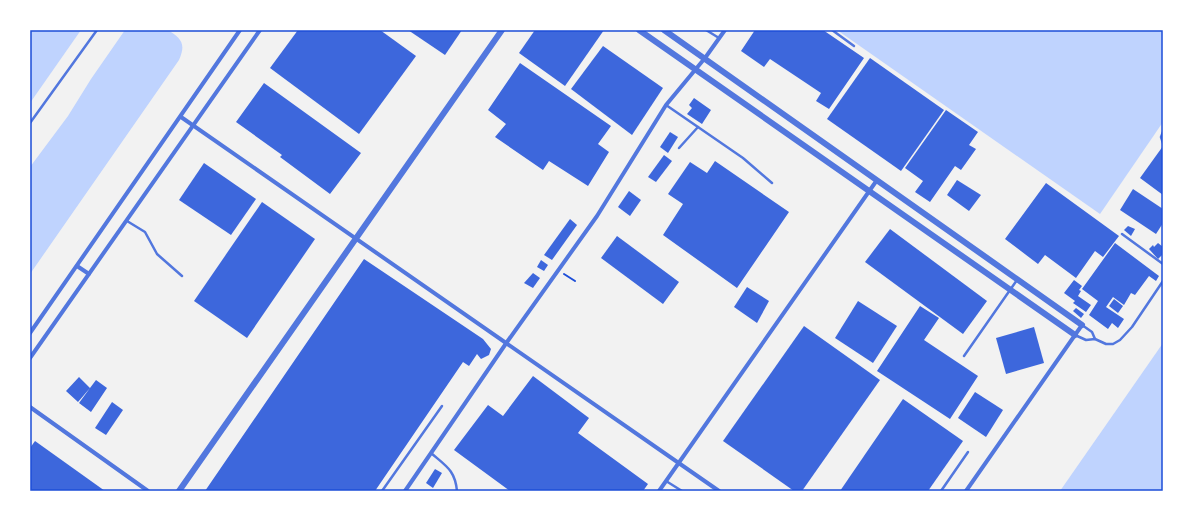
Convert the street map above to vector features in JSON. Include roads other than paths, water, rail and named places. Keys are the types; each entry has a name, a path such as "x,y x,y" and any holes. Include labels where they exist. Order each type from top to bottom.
{"street":[{"path":"30,333 240,30"},
{"path":"30,358 260,30"},
{"path":"179,491 502,30"},
{"path":"664,30 1082,325 966,491"},
{"path":"405,491 507,342 597,216 666,105 705,58 724,30"},
{"path":"641,31 1075,335"},
{"path":"770,121 778,109"},
{"path":"181,117 507,342 719,491"},
{"path":"659,491 877,180"},
{"path":"939,240 947,229"},
{"path":"77,266 89,274"},
{"path":"30,407 148,491"}],"lane":[{"path":"30,124 97,30"},
{"path":"706,30 718,38"},
{"path":"832,30 854,46"},
{"path":"666,105 743,158 772,183"},
{"path":"679,148 698,127"},
{"path":"1163,132 1163,143"},
{"path":"126,221 145,232 157,254 182,276"},
{"path":"1122,234 1163,264"},
{"path":"964,356 1017,280"},
{"path":"1075,335 1086,340 1095,339 1106,344 1113,344 1120,340 1132,327 1163,281"},
{"path":"1082,325 1092,332 1095,339"},
{"path":"382,491 442,406"},
{"path":"941,491 968,452"},
{"path":"431,453 449,467 456,481 457,491"},
{"path":"666,481 682,491"}],"water":[{"path":"30,30 81,30 30,103"},
{"path":"125,30 168,30 177,36 181,42 182,50 179,60 30,274 30,167 68,116 91,79"},
{"path":"837,30 1163,30 1163,122 1100,214"},
{"path":"1163,343 1163,491 1060,491"}]}
